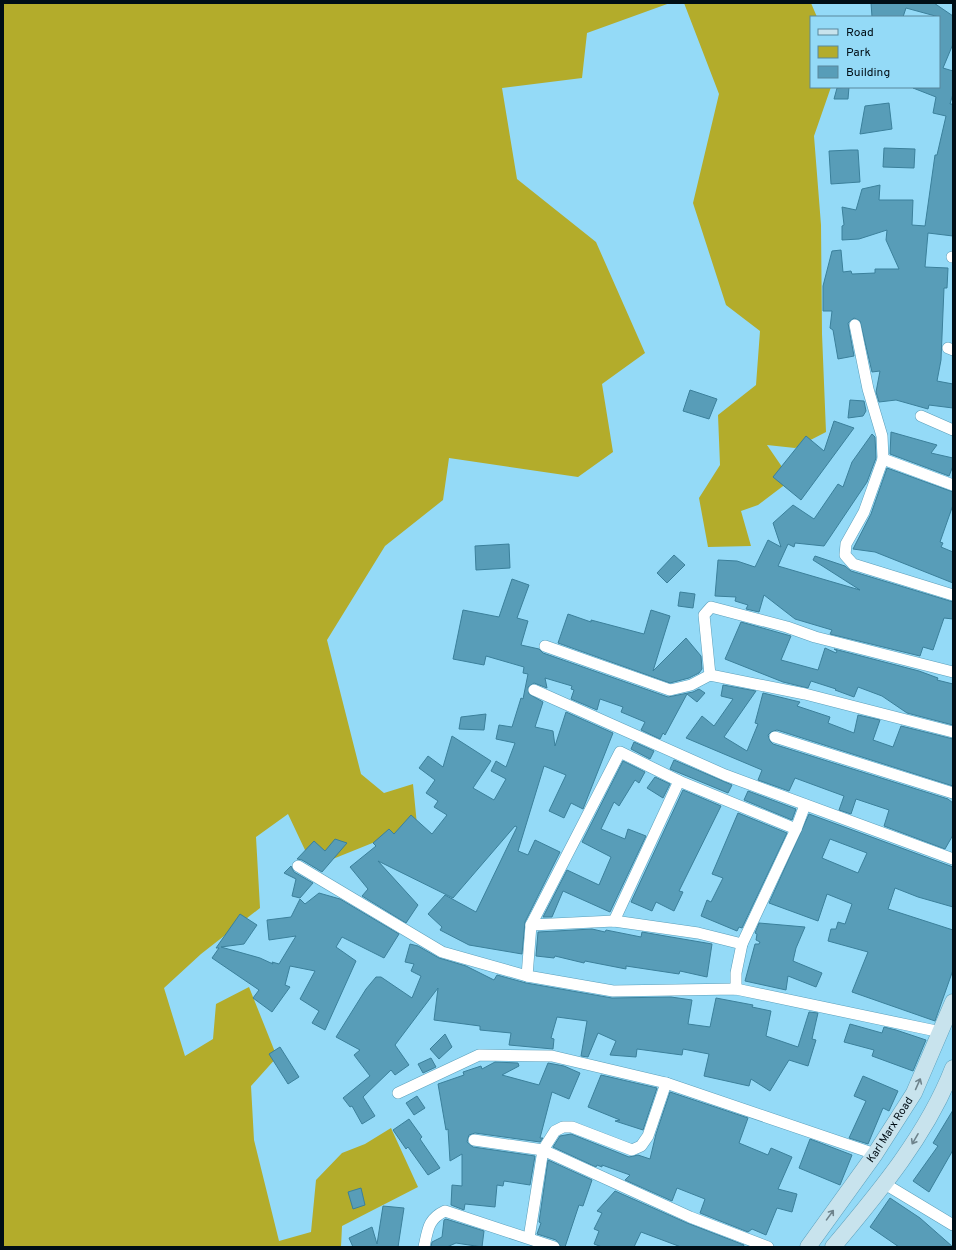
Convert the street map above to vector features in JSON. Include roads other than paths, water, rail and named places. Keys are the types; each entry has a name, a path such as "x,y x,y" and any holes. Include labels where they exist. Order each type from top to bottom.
{"main road":[{"name":"Karl Marx Road","path":"808,1247 875,1154 914,1093 953,1002"},
{"path":"833,1247 885,1184 912,1145 950,1087 953,1068"}],"street":[{"path":"855,325 868,389 882,436 883,460 864,512 846,544 845,555 853,564 953,595"},
{"path":"921,416 953,430"},
{"path":"883,460 953,485"},
{"path":"710,675 704,615 711,607 787,627 815,637 953,672"},
{"path":"545,646 670,690 691,685 710,675 806,694 953,732"},
{"path":"534,690 725,775 953,859"},
{"path":"775,737 953,793"},
{"path":"527,976 531,924 620,752 679,781 796,829"},
{"path":"614,920 679,781"},
{"path":"736,989 736,973 742,944 796,829 805,805"},
{"path":"298,866 442,952 527,976 613,990 736,989 941,1032"},
{"path":"531,924 614,920 698,933 742,944"},
{"path":"398,1093 479,1055 552,1056 666,1083 875,1154"},
{"path":"528,1238 543,1150 555,1132 563,1127 572,1127 632,1150 641,1146 648,1136 666,1083"},
{"path":"474,1140 543,1150 690,1217 768,1247"},
{"path":"885,1184 953,1225"},
{"path":"424,1247 429,1226 435,1216 445,1211 554,1247"}]}
